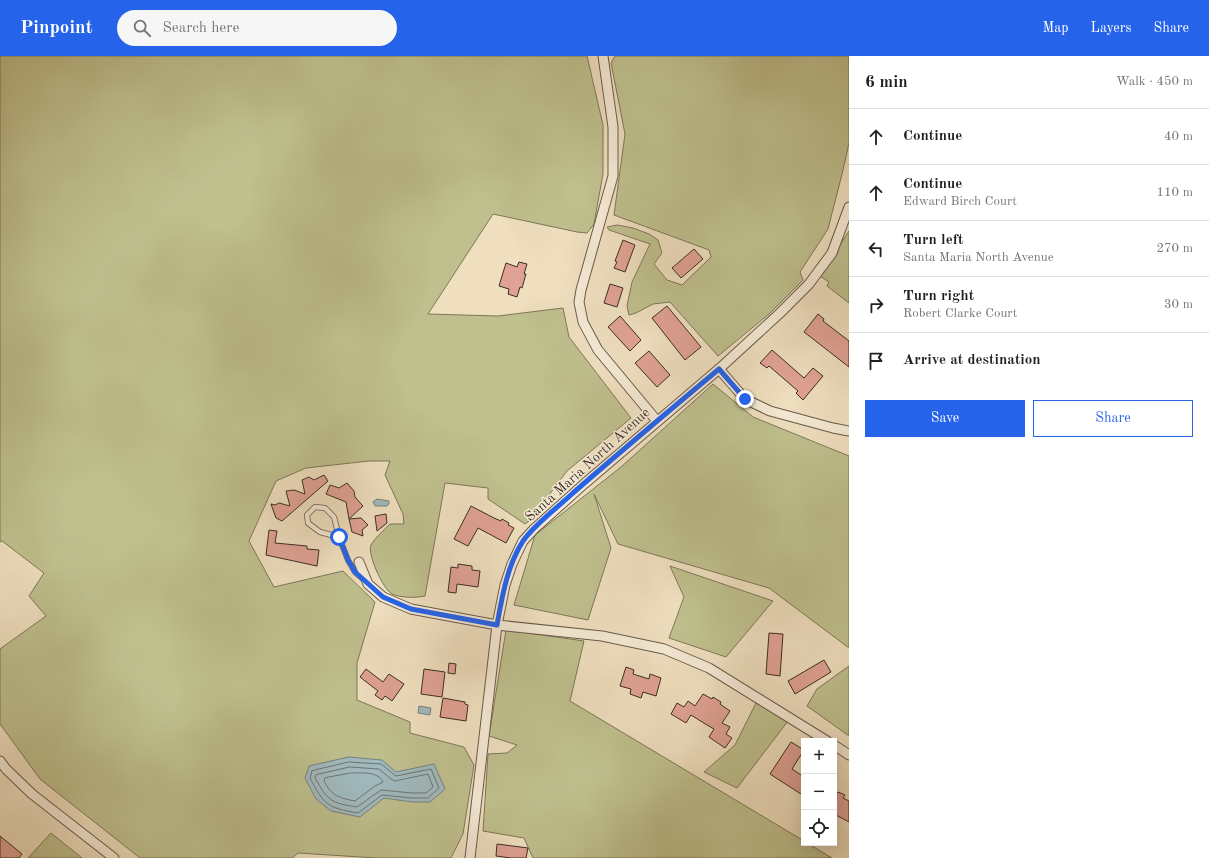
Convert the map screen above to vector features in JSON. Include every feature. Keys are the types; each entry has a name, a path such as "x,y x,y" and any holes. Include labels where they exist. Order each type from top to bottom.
{"street":[{"path":"603,56 613,127 613,176 579,302 583,322 598,350 657,421"},
{"name":"Santa Maria North Avenue","path":"470,858 497,625 504,585 523,541 539,524 719,369 809,284 832,253 849,207"},
{"path":"719,369 745,399 770,411 849,431"},
{"path":"359,562 368,584 383,597 411,609 497,625 602,636 664,649 709,668 822,738"},
{"path":"837,747 849,754"},
{"path":"0,761 6,769 32,794 114,858"}],"lane":[{"path":"339,537 320,532 308,523 307,515 315,507 325,508 334,517 339,537 348,560 355,572 368,584"}],"green space":[{"path":"0,56 587,56 603,125 603,174 594,224 587,233 493,214 428,314 498,316 563,308 569,337 631,418 567,471 546,499 541,512 525,524 488,499 488,488 445,483 425,596 408,597 392,594 384,586 380,579 371,556 371,545 390,524 404,524 403,514 385,475 390,461 369,461 306,468 276,481 249,541 274,587 343,571 375,602 357,663 357,700 410,722 410,733 464,747 474,765 463,834 451,858 376,858 298,853 292,858 140,858 40,779 0,724 0,649 46,616 29,596 44,573 2,541 0,542"},
{"path":"615,56 849,56 849,143 828,229 800,272 803,280 769,314 718,356 670,302 653,304 629,315 627,306 632,282 650,244 609,230 607,227 617,225 633,228 649,234 658,240 662,253 654,264 667,280 682,285 711,257 709,250 614,215 625,134 611,63"},
{"path":"849,231 849,303 827,286 829,282 820,276"},
{"path":"713,384 753,417 849,456 849,648 769,588 618,544 594,494 611,548 588,620 514,605 535,535 621,467"},
{"path":"670,566 773,601 726,657 669,638 684,597"},
{"path":"506,630 584,641 570,701 801,839 801,846 812,846 832,858 533,858 524,838 483,831 488,754 507,753 517,745 489,736"},
{"path":"849,666 849,736 807,706 817,689"},
{"path":"756,703 788,721 737,788 704,772 735,745"},
{"path":"51,833 82,858 28,858"}],"water":[{"path":"377,499 389,501 389,504 387,506 375,506 373,502"},
{"path":"419,706 431,708 430,715 418,713"},
{"path":"349,757 382,760 396,772 434,764 445,789 430,802 412,802 384,798 360,817 331,811 316,799 305,778 309,766"}],"building":[{"path":"623,240 635,245 625,272 614,268"},
{"path":"694,249 703,259 681,278 672,268"},
{"path":"519,262 527,264 522,288 520,287 517,297 508,294 509,289 499,286 506,263 517,267"},
{"path":"610,284 623,288 617,307 604,303"},
{"path":"667,306 701,347 685,360 652,318"},
{"path":"818,314 824,319 823,321 849,341 849,367 804,332"},
{"path":"620,316 641,340 630,351 608,327"},
{"path":"772,350 804,378 813,368 823,376 803,400 796,393 798,391 769,366 767,368 760,363"},
{"path":"649,351 670,375 657,387 635,363"},
{"path":"324,475 328,481 282,521 276,518 271,504 275,505 279,503 290,506 286,491 294,490 305,494 302,480 309,477 314,480"},
{"path":"347,483 354,491 355,497 363,506 349,519 346,502 326,494 330,485 339,488"},
{"path":"471,506 501,521 502,519 514,528 506,543 478,528 468,546 454,539"},
{"path":"386,514 387,523 377,531 375,516"},
{"path":"361,518 368,525 362,530 363,536 352,532 349,519"},
{"path":"269,530 277,531 275,543 307,546 307,549 319,550 317,566 266,555"},
{"path":"458,564 472,566 472,570 480,571 478,587 457,584 456,593 448,592 451,567 458,568"},
{"path":"769,633 783,634 780,676 766,674"},
{"path":"824,660 831,672 795,694 788,681"},
{"path":"449,663 456,664 455,674 448,673"},
{"path":"626,667 634,670 633,674 649,679 650,674 661,678 656,696 643,692 641,698 630,694 631,689 620,686"},
{"path":"366,669 383,682 389,674 404,684 392,701 385,696 382,700 375,695 378,691 360,677"},
{"path":"424,669 445,672 442,697 421,694"},
{"path":"703,694 712,699 713,697 721,702 720,704 730,711 722,723 730,727 726,734 732,738 725,748 709,737 714,729 691,715 686,723 671,714 677,703 684,707 688,701 695,706"},
{"path":"443,698 465,702 465,704 468,705 466,721 440,717"},
{"path":"791,742 801,748 801,755 792,769 801,775 801,794 770,774"},
{"path":"838,792 845,795 843,798 849,801 849,822 837,816"},
{"path":"0,836 22,854 19,858 0,858"},
{"path":"497,844 528,848 526,858 496,856"}],"route":[{"path":"339,537 348,560 355,572 383,597 411,609 497,625 504,585 512,564 523,541 534,529 584,484 719,369 745,399"}]}
